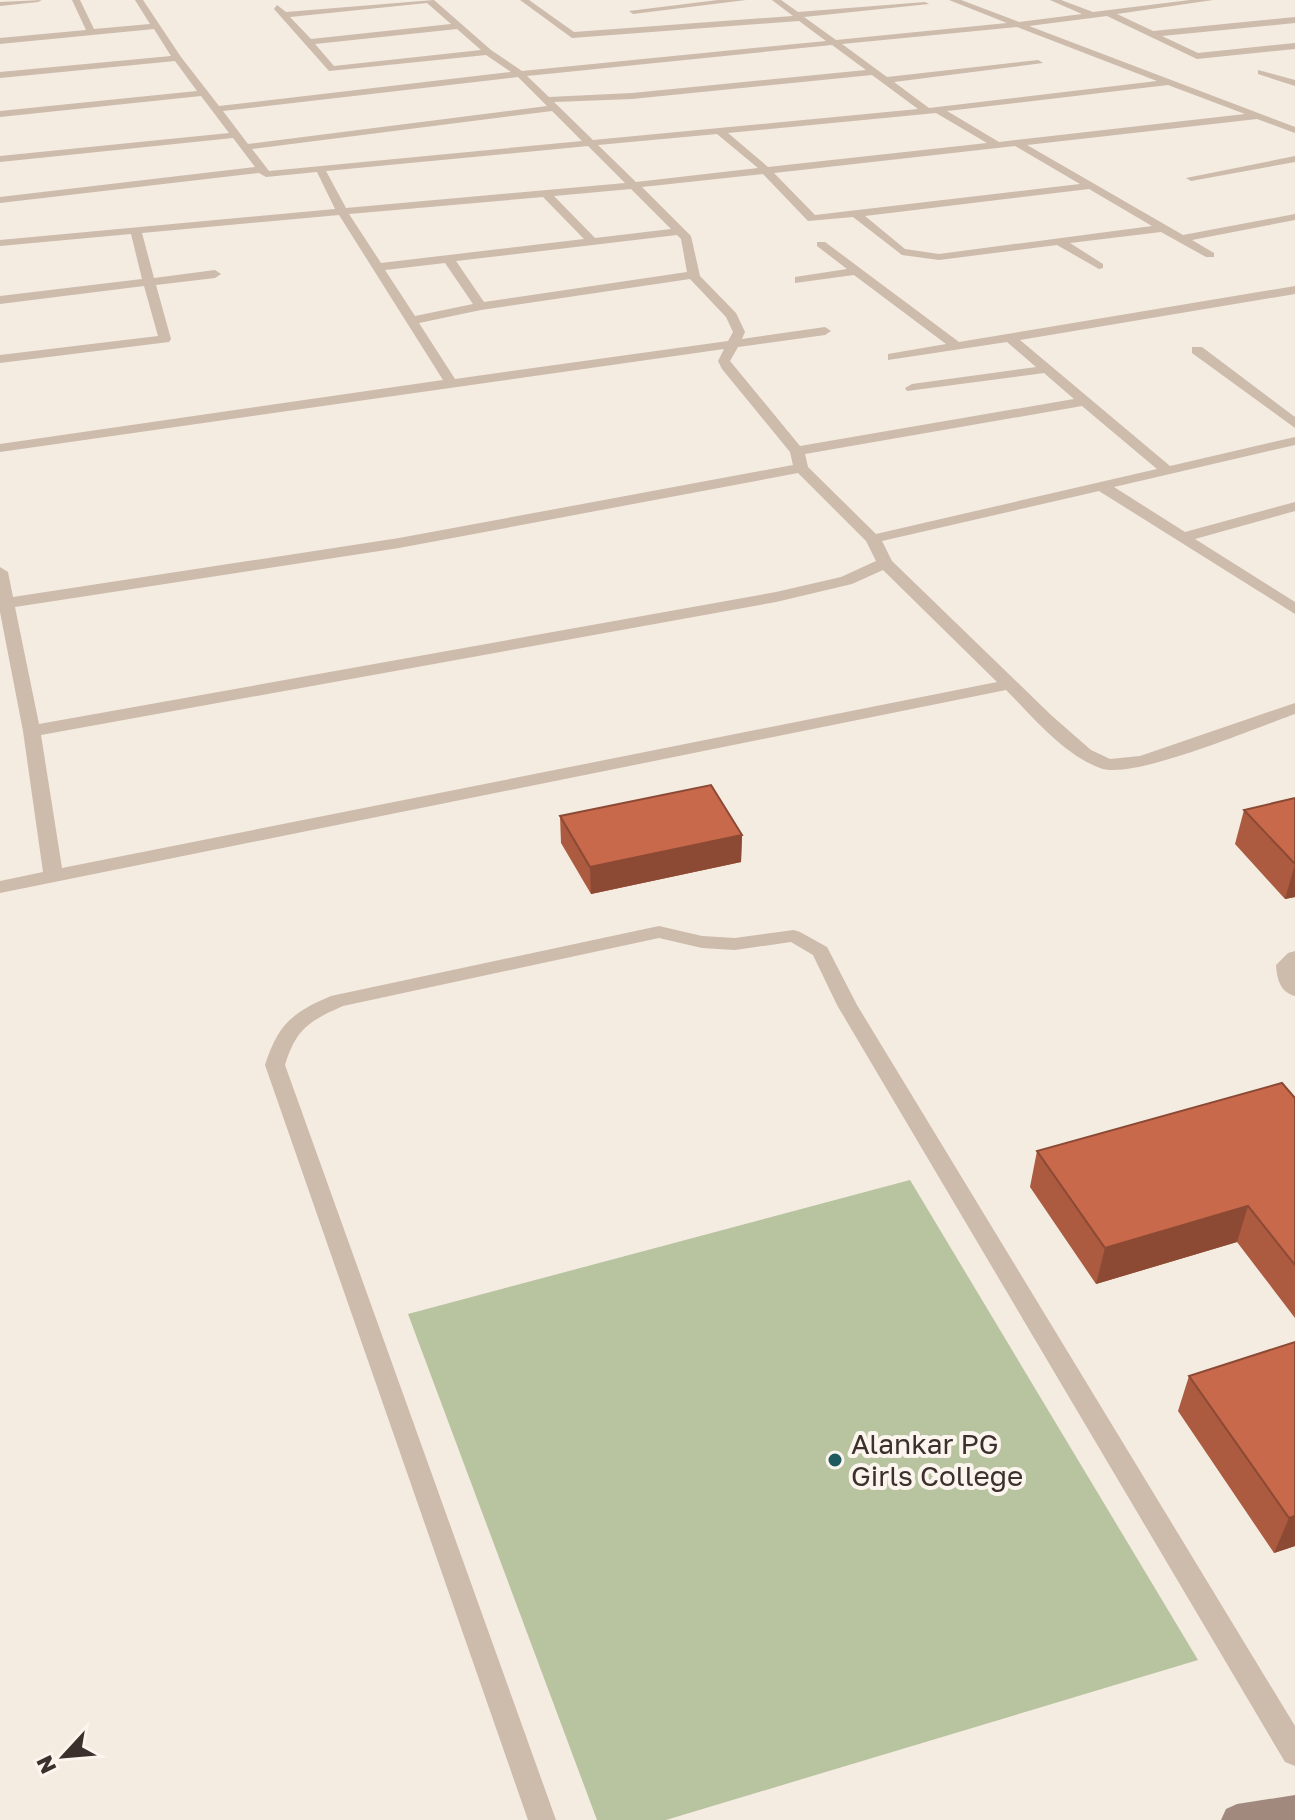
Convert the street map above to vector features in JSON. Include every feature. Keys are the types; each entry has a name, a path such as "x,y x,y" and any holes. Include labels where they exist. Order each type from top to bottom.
{"street":[{"path":"0,4 38,0"},
{"path":"76,0 91,32"},
{"path":"139,0 177,58 266,174 932,110 1170,82"},
{"path":"324,0 335,10"},
{"path":"285,15 429,0 488,52 520,74 687,238 693,275 737,324 739,332 724,361 797,451 801,468 873,539 885,563 1085,754 1108,765 1143,761 1295,708"},
{"path":"524,0 572,35 925,4"},
{"path":"633,11 742,0"},
{"path":"776,0 932,110 998,145"},
{"path":"1054,0 1094,15"},
{"path":"1120,0 1144,10"},
{"path":"217,109 520,74 1016,25 1209,0"},
{"path":"939,6 957,2 1295,130"},
{"path":"277,7 332,69 488,52"},
{"path":"1108,13 1197,56 1295,46"},
{"path":"1152,34 1295,20"},
{"path":"0,41 156,26"},
{"path":"311,42 459,26"},
{"path":"0,75 177,58"},
{"path":"887,80 1038,63"},
{"path":"246,147 551,104 875,72"},
{"path":"1261,72 1295,83"},
{"path":"1281,78 1295,77"},
{"path":"0,114 204,93"},
{"path":"0,243 546,194 1258,116"},
{"path":"719,131 748,152 812,219 1090,186"},
{"path":"0,159 237,135"},
{"path":"1017,143 1210,255"},
{"path":"1191,178 1295,159"},
{"path":"0,200 263,169"},
{"path":"320,169 343,213 451,383"},
{"path":"546,194 592,241"},
{"path":"856,214 902,252 939,257 1163,228"},
{"path":"1181,239 1295,217"},
{"path":"0,359 165,339 136,231"},
{"path":"380,267 680,231"},
{"path":"1060,242 1099,266"},
{"path":"821,244 956,346"},
{"path":"448,259 481,306"},
{"path":"799,280 856,271"},
{"path":"0,300 215,274"},
{"path":"413,320 481,306 693,275"},
{"path":"893,357 1289,291 1295,300"},
{"path":"0,448 825,331"},
{"path":"1008,336 1168,471"},
{"path":"1197,350 1295,424"},
{"path":"912,388 1047,369"},
{"path":"797,451 1085,401"},
{"path":"873,539 1295,441"},
{"path":"3,604 399,543 801,468"},
{"path":"1102,486 1295,609"},
{"path":"1185,537 1295,506"},
{"path":"32,731 776,597 846,581 885,563"},
{"path":"0,572 3,604 32,731 53,876"},
{"path":"0,887 1010,684"},
{"path":"1237,1820 1295,1811"}],"lane":[{"path":"542,1820 275,1065 283,1037 308,1013 338,1001 659,932 702,942 735,944 794,936 820,951 847,1005 1295,1752"},
{"path":"1295,957 1285,965 1287,981 1295,990"}],"green space":[{"path":"910,1180 1198,1660 666,1820 597,1820 408,1314"}],"building":[{"path":"711,785 742,835 590,867 560,816"},
{"path":"1295,798 1295,864 1244,810"},
{"path":"1282,1083 1295,1098 1295,1265 1248,1206 1105,1248 1037,1151"},
{"path":"1295,1342 1295,1516 1289,1518 1189,1376"}],"place":[{"name":"Alankar PG Girls College","path":"835,1460"}]}
